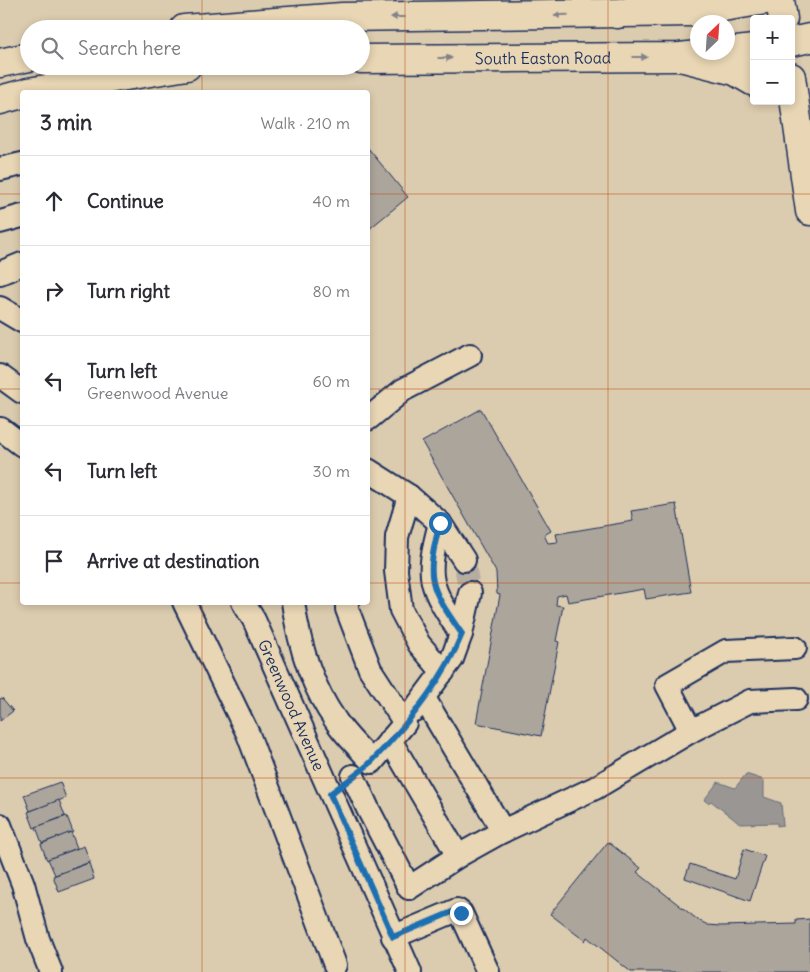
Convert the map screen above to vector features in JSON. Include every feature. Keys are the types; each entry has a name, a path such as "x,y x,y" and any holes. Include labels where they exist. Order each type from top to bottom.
{"main road":[{"path":"617,14 668,0"},
{"path":"295,20 342,17 692,12 766,0"},
{"path":"780,0 782,15"},
{"path":"795,41 810,38"},
{"name":"South Easton Road","path":"735,51 750,49"},
{"name":"South Easton Road","path":"370,59 690,56"},
{"path":"680,57 735,71 750,80"},
{"path":"0,63 20,59"},
{"path":"40,90 132,75"},
{"path":"0,100 20,95"},
{"path":"776,105 788,128 808,199"},
{"path":"795,105 808,199"}],"street":[{"path":"0,170 20,165"},
{"path":"0,222 20,217"},
{"path":"0,273 20,265"},
{"path":"0,308 20,320"},
{"path":"370,411 403,390 470,355"},
{"path":"0,376 20,391"},
{"path":"1,429 20,443"},
{"path":"370,471 409,496 440,523 464,560"},
{"path":"409,496 397,537 396,571 401,610 418,644 443,672"},
{"path":"440,523 431,558 432,580 436,596 462,634"},
{"path":"330,794 372,762 405,723 443,672 452,659 462,634 470,593"},
{"path":"185,605 248,734 335,965"},
{"name":"Greenwood Avenue","path":"245,605 254,620 410,972"},
{"path":"293,605 298,633 313,680 336,721 372,762"},
{"path":"347,605 370,669 405,723"},
{"path":"691,731 667,685 726,651 795,648"},
{"path":"424,698 503,831"},
{"path":"380,906 458,856 503,831 595,788 691,731 750,702 796,699"},
{"path":"390,740 458,856"},
{"path":"353,776 409,888"},
{"path":"0,825 23,884 38,938 51,972"},
{"path":"393,937 457,910 461,913 488,972"}],"shaded area":[{"path":"746,774 764,780 764,797 781,803 783,825 777,826 777,823 740,824 711,801 708,803 704,800 718,782 735,788"}],"building":[{"path":"370,150 408,197 370,228"},
{"path":"481,409 551,531 544,535 548,543 558,542 556,534 633,521 631,511 676,504 691,592 646,599 644,589 568,602 566,594 557,596 556,605 563,606 556,641 559,642 541,736 476,723 500,595 497,594 496,572 422,442"},
{"path":"2,698 13,711 0,721 0,699"},
{"path":"60,782 66,798 30,811 24,795"},
{"path":"59,800 65,816 34,828 28,812"},
{"path":"67,816 73,832 42,843 36,827"},
{"path":"71,832 77,848 47,860 41,844"},
{"path":"608,842 641,868 637,872 698,920 708,925 796,924 796,920 810,919 810,972 631,972 587,937 585,941 550,914"},
{"path":"84,846 90,862 55,875 48,859"},
{"path":"744,849 765,856 750,901 685,878 690,864 735,879"},
{"path":"89,863 94,879 59,892 53,876"}],"tunnel":[{"path":"464,560 470,593"}],"route":[{"path":"440,523 431,558 432,580 436,596 462,634 452,659 405,723 372,762 330,794 393,937 457,910 461,913"}]}
